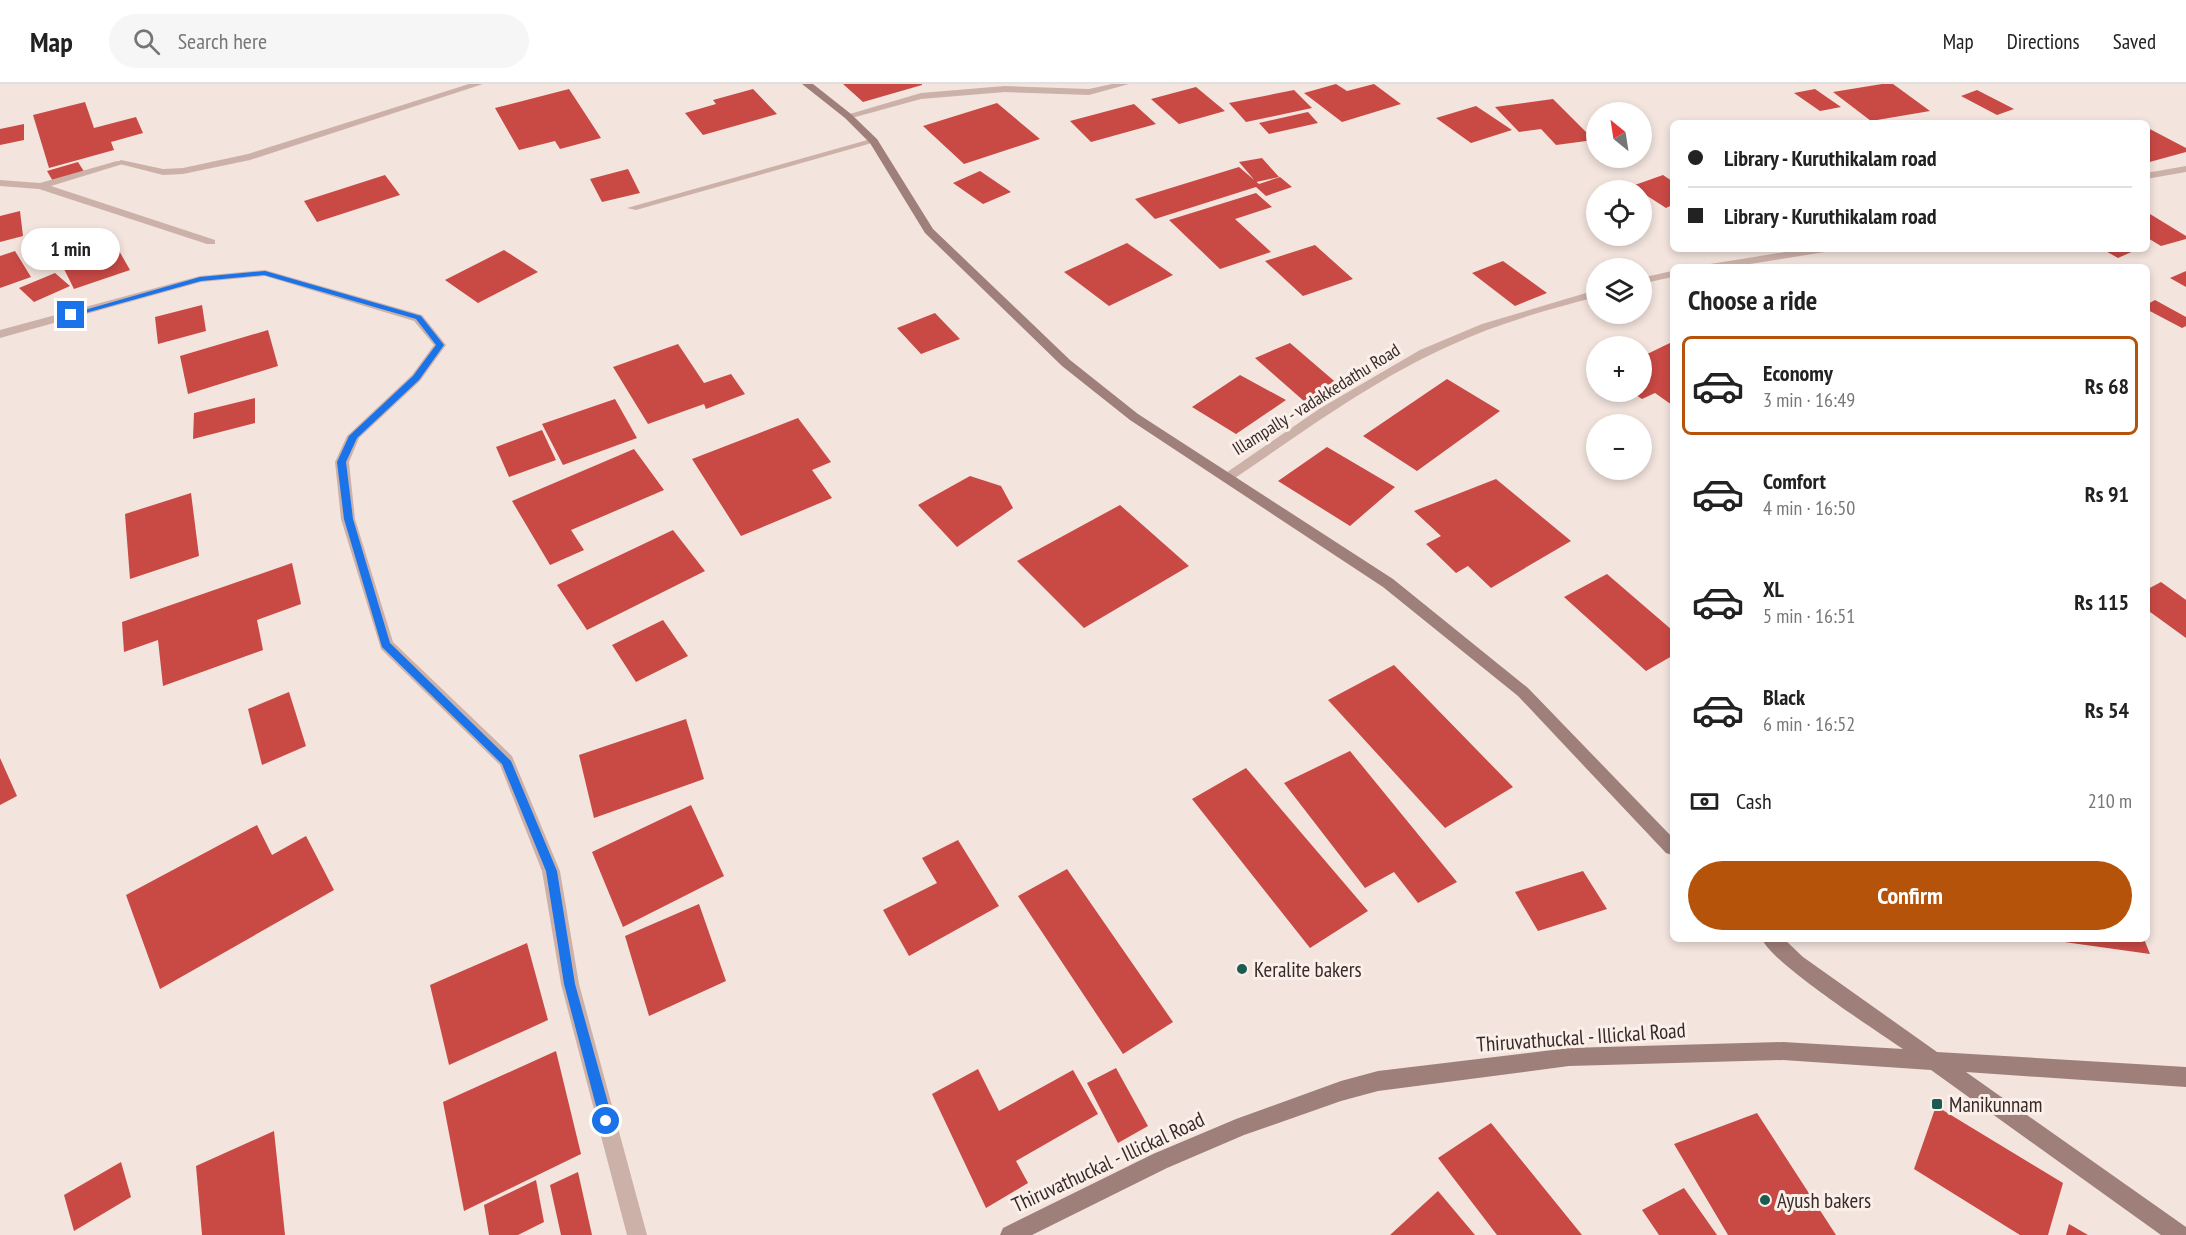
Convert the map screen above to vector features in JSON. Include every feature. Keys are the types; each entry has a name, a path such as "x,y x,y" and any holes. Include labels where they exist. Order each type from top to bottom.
{"street":[{"path":"40,186 121,163 163,172 215,166 250,157 478,84"},
{"path":"807,84 848,116 874,141 929,231 1065,363 1134,417 1388,583 1523,692 1670,846"},
{"path":"848,116 921,96 1005,89 1089,92 1124,84"},
{"path":"632,208 874,141"},
{"path":"2150,175 2186,169"},
{"path":"0,183 40,186 211,242"},
{"path":"1729,264 1806,252"},
{"path":"0,334 200,279 265,273 418,318 440,345 416,378 353,436 342,462 348,519 386,645 506,761 551,871 570,984 637,1235"},
{"path":"1652,279 1670,274"},
{"name":"Illampally - vadakkedathu Road","path":"1227,477 1326,410 1426,352 1502,321 1586,296"},
{"path":"1774,942 1797,963 2179,1235"},
{"name":"Thiruvathuckal - Illickal Road","path":"1010,1235 1160,1161 1243,1126 1341,1090 1378,1081 1461,1069 1569,1057 1783,1051 2186,1077"}],"building":[{"path":"843,84 922,84 922,85 863,102"},
{"path":"1336,84 1347,91 1374,84 1401,104 1342,122 1304,93"},
{"path":"1893,84 1930,111 1870,120 1833,92"},
{"path":"1196,87 1225,111 1179,124 1151,99"},
{"path":"569,89 601,138 560,149 555,141 519,150 495,108"},
{"path":"753,89 777,114 703,135 685,113 716,104 713,100"},
{"path":"1815,89 1841,107 1820,111 1794,93"},
{"path":"1294,90 1312,108 1246,122 1229,103"},
{"path":"1977,90 2014,109 1997,115 1961,96"},
{"path":"1553,99 1586,132 1586,141 1556,145 1541,129 1519,132 1495,107"},
{"path":"85,102 94,128 136,117 143,133 111,142 114,150 49,168 33,115"},
{"path":"997,103 1040,139 964,164 923,126"},
{"path":"1134,104 1156,124 1091,142 1070,121"},
{"path":"1476,106 1512,130 1471,143 1436,118"},
{"path":"1308,112 1318,123 1269,134 1259,123"},
{"path":"24,124 24,140 0,145 0,129"},
{"path":"2150,129 2186,148 2186,152 2150,162"},
{"path":"1262,158 1279,177 1256,182 1239,162"},
{"path":"78,162 85,173 54,183 47,171"},
{"path":"1239,167 1259,184 1280,177 1292,187 1266,196 1256,187 1155,219 1135,199"},
{"path":"628,169 640,193 602,202 590,179"},
{"path":"980,171 1011,192 983,204 953,183"},
{"path":"385,175 400,195 317,222 304,201"},
{"path":"1663,175 1670,180 1670,206 1666,208 1652,199 1652,180 1649,180"},
{"path":"1256,193 1272,207 1235,219 1271,252 1220,269 1169,220"},
{"path":"20,211 23,236 0,242 0,216"},
{"path":"2150,214 2186,236 2186,239 2161,246 2150,239"},
{"path":"1127,243 1173,275 1109,306 1064,272"},
{"path":"1315,245 1353,279 1303,296 1265,261"},
{"path":"118,249 130,270 74,289 63,267"},
{"path":"504,250 538,272 478,303 445,280"},
{"path":"15,251 31,277 0,288 0,256"},
{"path":"2107,252 2131,252 2118,258"},
{"path":"1503,261 1547,293 1515,306 1472,273"},
{"path":"2186,271 2186,287 2170,278"},
{"path":"55,273 70,286 34,302 19,288"},
{"path":"2155,300 2186,317 2186,326 2182,328 2150,311 2150,303"},
{"path":"202,305 206,331 158,344 155,317"},
{"path":"935,313 960,339 921,354 897,328"},
{"path":"268,330 278,366 188,394 180,356"},
{"path":"1290,343 1340,386 1305,402 1255,358"},
{"path":"1670,343 1670,404 1655,393 1652,394 1652,352"},
{"path":"678,344 704,383 731,374 745,394 706,409 704,404 648,424 613,367"},
{"path":"1240,375 1286,400 1236,434 1192,407"},
{"path":"1447,379 1500,411 1417,471 1363,436"},
{"path":"255,398 255,423 193,439 194,413"},
{"path":"615,399 637,438 563,465 542,424"},
{"path":"798,418 831,462 812,470 832,498 741,536 692,459"},
{"path":"542,430 556,460 509,477 496,447"},
{"path":"1327,447 1395,487 1350,526 1278,481"},
{"path":"634,449 664,490 571,530 584,550 550,565 512,501"},
{"path":"970,476 1001,486 1013,508 957,547 918,505"},
{"path":"1496,479 1571,541 1491,588 1468,566 1456,573 1426,544 1441,536 1414,511"},
{"path":"191,493 199,556 130,579 125,514"},
{"path":"1120,505 1189,566 1084,628 1017,561"},
{"path":"673,530 705,571 587,630 557,585"},
{"path":"292,563 301,604 257,620 263,650 163,686 158,640 124,652 122,622"},
{"path":"1607,574 1670,628 1670,657 1646,671 1564,597"},
{"path":"2161,582 2186,600 2186,638 2150,612 2150,588"},
{"path":"663,620 688,656 636,682 612,645"},
{"path":"1394,665 1513,787 1445,828 1328,700"},
{"path":"289,692 306,746 262,765 248,709"},
{"path":"686,719 704,779 594,818 579,755"},
{"path":"1350,751 1457,882 1418,903 1394,872 1365,888 1284,783"},
{"path":"0,758 17,796 0,805"},
{"path":"1246,768 1368,911 1310,948 1192,799"},
{"path":"691,805 724,876 623,927 592,852"},
{"path":"257,825 272,855 306,836 334,890 160,989 126,895"},
{"path":"958,840 999,906 909,956 883,910 937,883 922,858"},
{"path":"1067,869 1173,1022 1123,1054 1018,896"},
{"path":"1583,871 1607,909 1538,931 1515,892"},
{"path":"699,904 726,981 649,1016 625,936"},
{"path":"2064,942 2145,942 2150,954"},
{"path":"527,943 548,1020 449,1065 430,985"},
{"path":"556,1051 581,1154 464,1211 443,1102"},
{"path":"1116,1068 1148,1126 1118,1143 1087,1083"},
{"path":"978,1069 999,1111 1073,1070 1098,1114 1016,1161 1028,1183 986,1208 932,1094"},
{"path":"1936,1106 2063,1183 2048,1235 2020,1235 1914,1169"},
{"path":"1757,1113 1836,1235 1728,1235 1674,1144"},
{"path":"1491,1123 1582,1235 1497,1235 1438,1158"},
{"path":"274,1131 285,1235 202,1235 196,1166"},
{"path":"121,1162 131,1197 74,1231 64,1195"},
{"path":"578,1172 592,1235 561,1235 550,1185"},
{"path":"536,1180 544,1222 518,1235 489,1235 484,1205"},
{"path":"1684,1188 1717,1235 1659,1235 1642,1210"},
{"path":"1438,1191 1475,1235 1390,1235"},
{"path":"2069,1224 2088,1235 2066,1235"}],"place":[{"name":"Keralite bakers","path":"1242,969"},
{"name":"Manikunnam","path":"1937,1104"},
{"name":"Ayush bakers","path":"1765,1200"}],"route":[{"path":"71,315 200,279 265,273 418,318 440,345 416,378 353,436 342,462 348,519 386,645 506,761 551,871 570,984 606,1121"}]}
